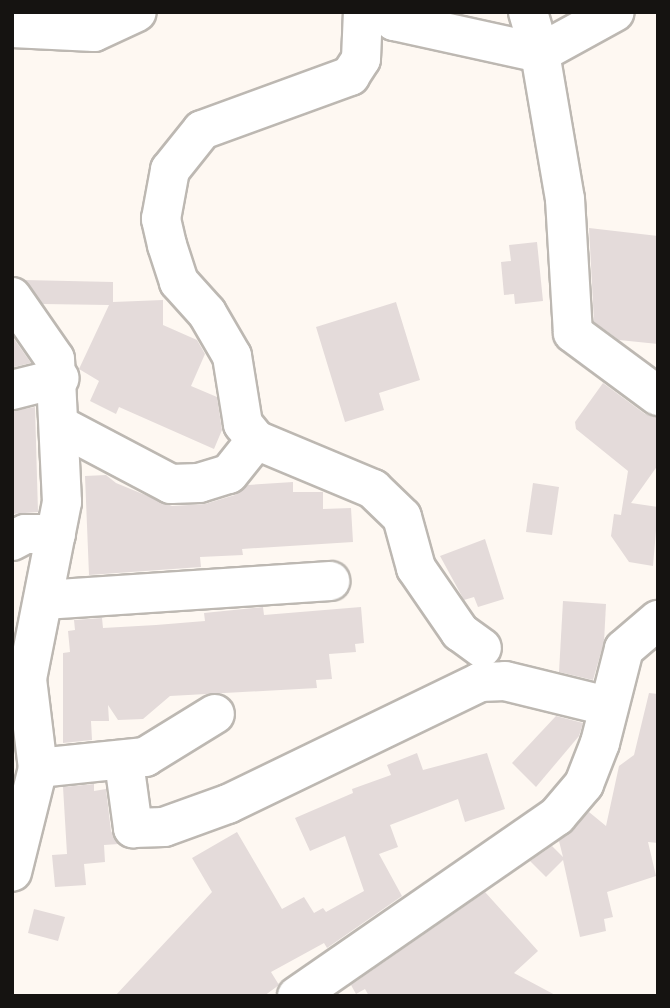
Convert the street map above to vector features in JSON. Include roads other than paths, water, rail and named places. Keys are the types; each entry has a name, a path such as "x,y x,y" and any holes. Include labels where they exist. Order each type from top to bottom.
{"street":[{"path":"363,12 361,59 350,76 202,130 182,150 170,170 161,219 179,282 206,313 232,356 243,424 256,440 373,489 402,517 416,568 460,632 482,648"},
{"path":"385,12 394,21 540,53 615,12"},
{"path":"528,12 540,53 565,199 573,333 658,396"},
{"path":"12,28 94,32 135,13"},
{"path":"12,297 55,359 60,378 62,502 27,678 38,768 12,872"},
{"path":"12,390 60,378"},
{"path":"61,426 172,484 199,483 229,474 256,440"},
{"path":"12,541 25,534 56,534"},
{"path":"44,600 330,581"},
{"path":"296,996 556,816 584,784 600,743 607,706 624,649 658,620"},
{"path":"124,762 133,828 164,827 228,804 480,682 505,681 607,706"},
{"path":"38,768 124,762 145,757 215,714"}]}
